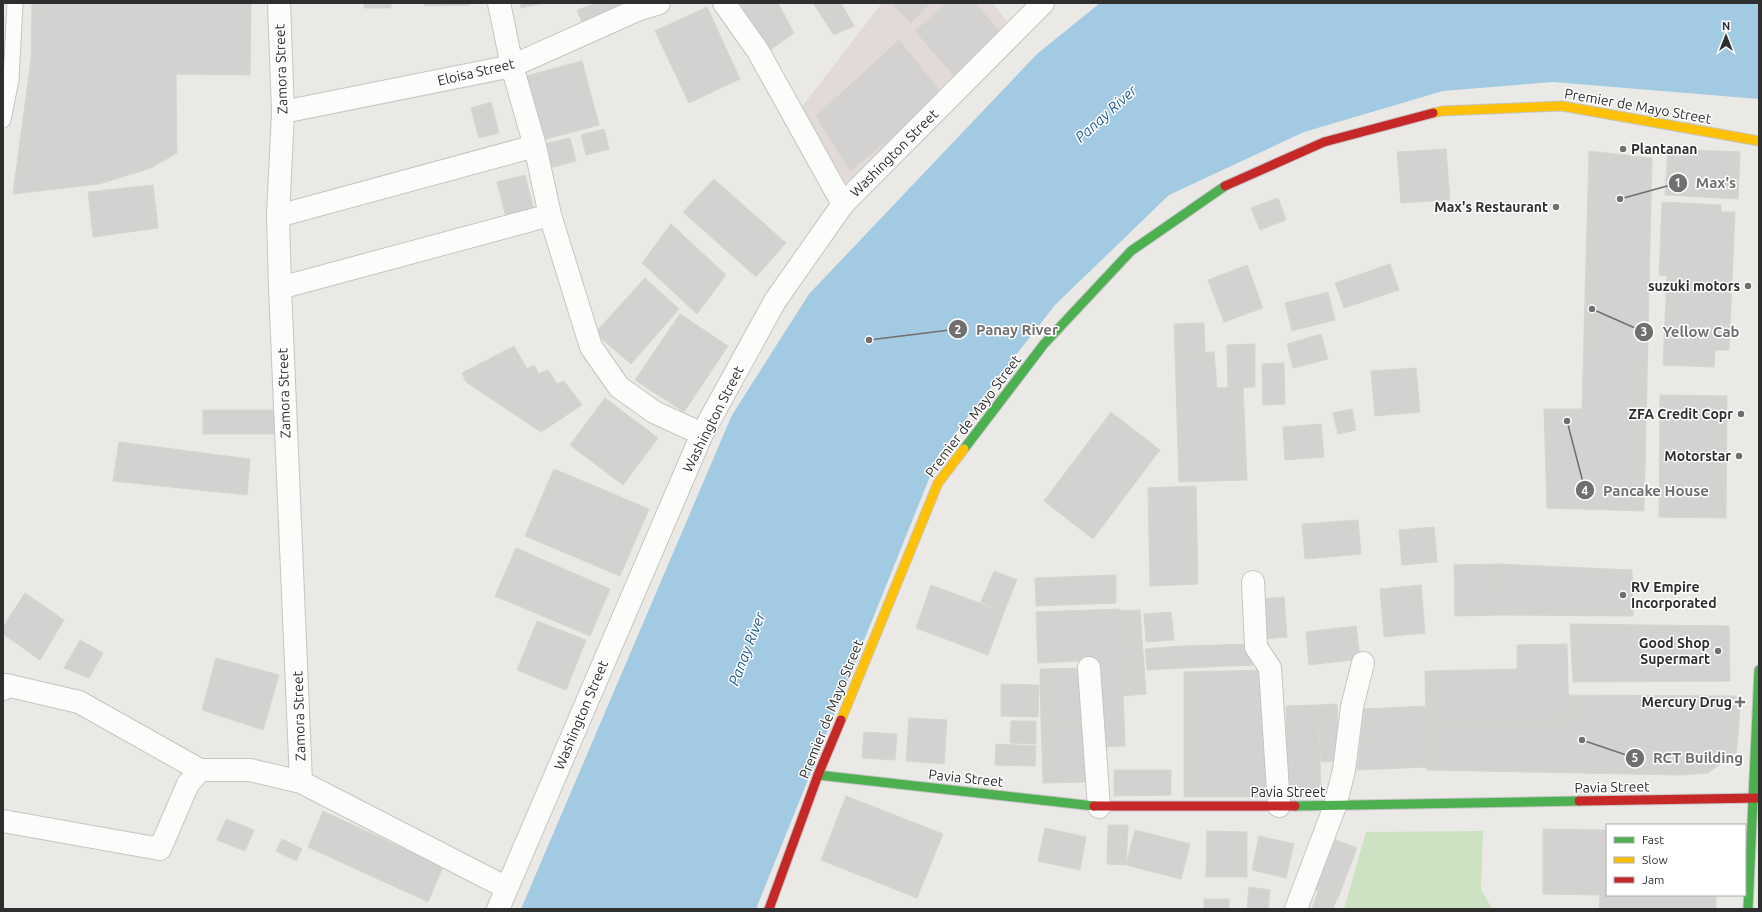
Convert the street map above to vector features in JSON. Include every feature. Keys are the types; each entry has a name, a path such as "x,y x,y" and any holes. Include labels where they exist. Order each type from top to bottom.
{"main road":[{"name":"Premier de Mayo Street","path":"769,909 818,775 938,483 1044,344 1132,251 1221,188 1324,142 1442,110 1562,106 1759,141"},
{"path":"1748,909 1756,798 1759,670"},
{"name":"Pavia Street","path":"818,775 1099,807 1335,806 1756,798"}],"street":[{"name":"Zamora Street","path":"279,3 283,112 278,216 280,288 301,782"},
{"path":"499,3 512,66 535,146 550,215 591,347 619,387 654,412 702,434"},
{"name":"Eloisa Street","path":"283,112 512,66 637,10 659,3"},
{"path":"724,3 758,52 843,204"},
{"name":"Washington Street","path":"498,909 702,434 775,301 843,204 1044,3"},
{"path":"278,216 535,146"},
{"path":"280,288 550,215"},
{"path":"1253,582 1256,647 1270,668 1279,806"},
{"path":"1296,909 1335,806 1344,770 1352,707 1363,663"},
{"path":"1089,668 1099,807"},
{"path":"3,689 6,685 79,702 200,770 250,770 301,782 507,888"},
{"path":"3,822 160,849 188,784 200,770"}],"lane":[{"path":"3,120 11,80 15,3"}],"shaded area":[{"path":"882,3 992,3 1007,21 847,186 801,108"}],"green space":[{"path":"1483,831 1481,889 1492,909 1344,909 1366,832"}],"water":[{"path":"1100,3 1759,3 1759,99 1553,82 1443,91 1304,132 1169,195 1055,305 939,454 756,909 521,909 732,415 809,294 1037,54"}],"building":[{"path":"32,3 251,3 250,75 176,74 177,153 151,168 99,184 13,194 31,59"},
{"path":"364,3 391,3 391,8 364,8"},
{"path":"424,3 469,3 469,5 424,6"},
{"path":"520,3 544,3 521,8"},
{"path":"597,3 652,3 584,28 577,10"},
{"path":"740,3 778,3 794,33 766,53"},
{"path":"813,3 841,3 854,26 834,35"},
{"path":"891,3 930,3 911,23"},
{"path":"947,3 975,3 1002,34 954,76 915,31"},
{"path":"707,7 740,79 689,103 655,31"},
{"path":"899,40 943,95 850,171 816,116"},
{"path":"582,61 599,125 543,140 526,76"},
{"path":"491,102 499,133 479,138 471,108"},
{"path":"604,129 609,149 586,155 581,135"},
{"path":"570,138 576,161 550,168 544,144"},
{"path":"1446,149 1450,200 1401,203 1397,152"},
{"path":"1668,149 1740,152 1738,199 1665,195"},
{"path":"1589,151 1652,158 1644,511 1547,508 1544,409 1582,409"},
{"path":"525,175 534,210 506,217 497,182"},
{"path":"714,179 786,243 756,277 683,212"},
{"path":"153,185 158,228 93,237 88,192"},
{"path":"1278,198 1286,220 1260,230 1251,208"},
{"path":"1662,202 1721,205 1721,212 1735,212 1729,350 1715,350 1714,367 1663,365 1667,276 1659,275"},
{"path":"671,224 726,275 697,314 642,263"},
{"path":"1390,264 1399,290 1344,308 1335,283"},
{"path":"1247,265 1263,308 1224,322 1208,280"},
{"path":"645,278 679,309 631,364 595,333"},
{"path":"1328,292 1335,320 1292,331 1285,303"},
{"path":"680,314 728,346 684,412 635,380"},
{"path":"1204,323 1205,352 1175,353 1174,324"},
{"path":"1321,334 1328,359 1293,368 1287,344"},
{"path":"1255,344 1255,387 1228,388 1227,345"},
{"path":"514,346 527,369 534,365 539,374 548,370 557,384 564,381 582,405 541,432 466,382 462,373"},
{"path":"1214,352 1217,388 1243,387 1247,480 1179,482 1175,353"},
{"path":"1284,363 1285,404 1263,405 1262,364"},
{"path":"1416,368 1420,412 1375,416 1371,371"},
{"path":"1660,395 1727,396 1726,518 1659,517"},
{"path":"605,398 658,438 623,485 570,445"},
{"path":"1352,409 1356,430 1338,434 1333,413"},
{"path":"203,410 275,410 275,434 203,434"},
{"path":"1111,412 1160,450 1093,539 1044,501"},
{"path":"1321,424 1324,457 1285,460 1283,427"},
{"path":"119,442 250,459 247,495 113,481"},
{"path":"554,469 649,509 620,576 525,536"},
{"path":"1196,486 1198,584 1150,586 1148,488"},
{"path":"1358,520 1361,554 1305,559 1302,524"},
{"path":"1434,527 1437,562 1402,565 1399,530"},
{"path":"516,548 610,589 590,636 495,596"},
{"path":"1498,564 1632,570 1633,616 1500,615"},
{"path":"1498,564 1500,615 1455,616 1454,565"},
{"path":"994,571 1017,580 1004,612 981,602"},
{"path":"1116,575 1116,603 1036,606 1035,578"},
{"path":"931,585 1004,612 988,655 916,628"},
{"path":"1421,585 1425,633 1384,637 1380,589"},
{"path":"25,593 64,620 40,660 3,634 3,627"},
{"path":"1284,597 1287,637 1264,639 1261,599"},
{"path":"1120,609 1125,746 1100,747 1097,660 1038,663 1036,612"},
{"path":"1140,610 1146,694 1123,696 1120,611"},
{"path":"1171,612 1174,640 1146,642 1144,614"},
{"path":"537,621 586,640 566,690 517,670"},
{"path":"1570,624 1729,626 1730,681 1573,682"},
{"path":"1356,626 1360,659 1309,665 1306,632"},
{"path":"80,640 103,653 89,678 64,668"},
{"path":"1252,644 1253,665 1183,668 1181,646"},
{"path":"1567,644 1569,720 1426,723 1425,671 1517,669 1517,645"},
{"path":"1181,646 1183,668 1147,670 1145,649"},
{"path":"216,658 279,675 263,730 202,710"},
{"path":"1085,668 1086,720 1041,721 1040,669"},
{"path":"1264,670 1273,797 1184,797 1184,672"},
{"path":"1001,684 1039,685 1038,717 1001,716"},
{"path":"1568,695 1740,696 1736,753 1708,773 1680,775 1427,770 1426,723 1569,720"},
{"path":"1337,704 1339,761 1321,762 1318,705"},
{"path":"1318,705 1321,790 1288,790 1286,706"},
{"path":"1426,706 1427,767 1357,770 1364,709"},
{"path":"909,718 947,720 944,764 906,761"},
{"path":"1086,720 1088,782 1043,783 1041,721"},
{"path":"1011,721 1036,721 1036,744 1010,743"},
{"path":"864,732 897,734 895,760 862,758"},
{"path":"996,744 1036,746 1035,766 995,765"},
{"path":"1114,770 1171,770 1171,795 1114,796"},
{"path":"846,796 943,834 917,898 821,860"},
{"path":"323,811 443,867 428,902 308,847"},
{"path":"226,819 254,830 245,851 217,840"},
{"path":"1108,825 1128,825 1126,865 1107,864"},
{"path":"1045,828 1086,837 1080,870 1038,861"},
{"path":"1543,829 1606,830 1606,896 1716,896 1716,909 1599,909 1600,895 1543,894"},
{"path":"1135,830 1190,844 1181,879 1126,865"},
{"path":"1207,831 1247,832 1247,877 1206,877"},
{"path":"1259,836 1294,844 1286,878 1252,870"},
{"path":"1330,838 1357,848 1338,898 1311,888"},
{"path":"282,839 302,849 296,861 276,851"},
{"path":"1249,887 1270,890 1268,909 1247,909"},
{"path":"1318,891 1337,898 1333,909 1312,909"},
{"path":"1204,899 1229,899 1229,909 1204,909"}],"traffic: fast":[{"path":"964,449 1044,344 1131,251 1225,186"},
{"path":"1748,909 1759,670"},
{"path":"818,775 1094,806"},
{"path":"1295,806 1579,801"}],"traffic: slow":[{"path":"1433,113 1442,111 1562,106 1759,141"},
{"path":"841,720 938,483 964,449"}],"traffic: jam":[{"path":"1225,186 1324,142 1433,113"},
{"path":"769,909 818,775 841,720"},
{"path":"1579,801 1759,798"},
{"path":"1094,806 1295,806"}],"place":[{"name":"Plantanan","path":"1623,149"},
{"name":"Max's","path":"1620,199"},
{"name":"Max's Restaurant","path":"1556,207"},
{"name":"suzuki motors","path":"1748,286"},
{"name":"Yellow Cab","path":"1592,309"},
{"name":"Panay River","path":"869,340"},
{"name":"ZFA Credit Copr","path":"1741,414"},
{"name":"Pancake House","path":"1567,421"},
{"name":"Motorstar","path":"1739,456"},
{"name":"RV Empire Incorporated","path":"1623,595"},
{"name":"Good Shop Supermart","path":"1718,651"},
{"name":"Mercury Drug","path":"1740,702"},
{"name":"RCT Building","path":"1582,740"}]}
